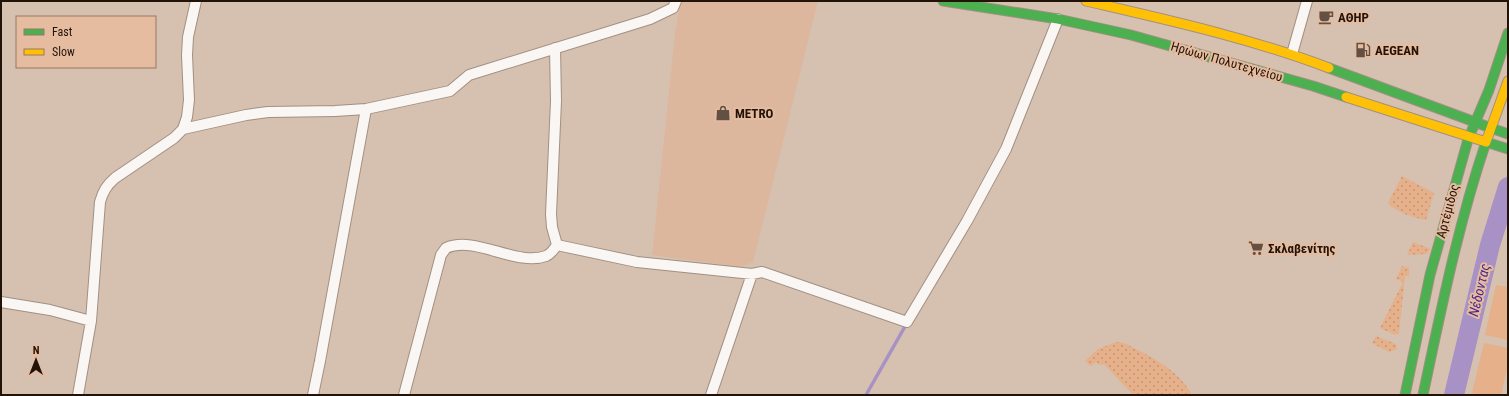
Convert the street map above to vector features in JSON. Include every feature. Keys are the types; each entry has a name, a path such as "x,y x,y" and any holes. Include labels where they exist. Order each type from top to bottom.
{"main road":[{"name":"Ηρώων Πολυτεχνείου","path":"943,1 1058,19 1131,35 1264,71 1506,148"},
{"name":"Ηρώων Πολυτεχνείου","path":"1086,1 1196,27 1292,54 1506,134"},
{"name":"Αρτέμιδος","path":"1405,395 1430,275 1448,207 1469,136 1488,90 1508,33"},
{"name":"Αρτέμιδος","path":"1423,395 1456,240 1476,169 1508,81"}],"street":[{"path":"78,395 91,320 100,202 103,191 115,178 174,138 183,129 187,117 189,100 187,55 188,37 196,1"},
{"path":"183,129 246,115 268,112 366,109 450,91 469,75 660,16 674,8 676,1"},
{"path":"1292,54 1307,1"},
{"path":"557,245 637,262 752,274 762,272 907,322 967,221 1006,149 1058,19"},
{"path":"555,48 556,101 551,214 552,228 557,245"},
{"path":"313,395 366,109"},
{"path":"404,395 441,255 446,248 461,244 537,258 548,256 557,245"},
{"path":"711,395 752,274"},
{"path":"1,302 50,310 91,320"}],"shaded area":[{"path":"681,1 818,1 753,262 741,267 652,255 675,34"},
{"path":"1402,176 1434,193 1426,220 1406,214 1388,203"},
{"path":"1413,242 1431,249 1426,254 1407,255"},
{"path":"1402,266 1409,268 1409,276 1405,276 1399,333 1395,335 1380,328 1403,282 1396,279"},
{"path":"1496,285 1508,287 1508,340 1485,335"},
{"path":"1376,336 1396,344 1397,349 1389,352 1372,343"},
{"path":"1116,342 1124,343 1162,364 1179,378 1192,395 1133,395 1104,364 1099,365 1096,362 1091,366 1085,361 1098,349"},
{"path":"1484,343 1508,348 1508,365 1501,395 1479,395 1472,393"}],"waterway":[{"name":"Νέδoντας","path":"1454,395 1490,245 1508,187"},
{"path":"866,395 907,323"}],"traffic: fast":[{"path":"943,1 1058,19 1131,35 1313,86 1346,97"},
{"path":"1472,130 1489,90 1508,33"},
{"path":"1329,68 1491,128"},
{"path":"1491,128 1508,134"},
{"path":"1405,395 1430,275 1469,136"},
{"path":"1423,395 1443,299 1467,205 1486,142 1508,149"}],"traffic: slow":[{"path":"1086,1 1239,39 1299,57 1329,68"},
{"path":"1346,97 1486,142 1508,81"}],"place":[{"name":"ΑΘΗΡ","path":"1326,17"},
{"name":"AEGEAN","path":"1363,50"},
{"name":"METRO","path":"723,113"},
{"name":"Σκλαβενίτης","path":"1256,248"}]}
